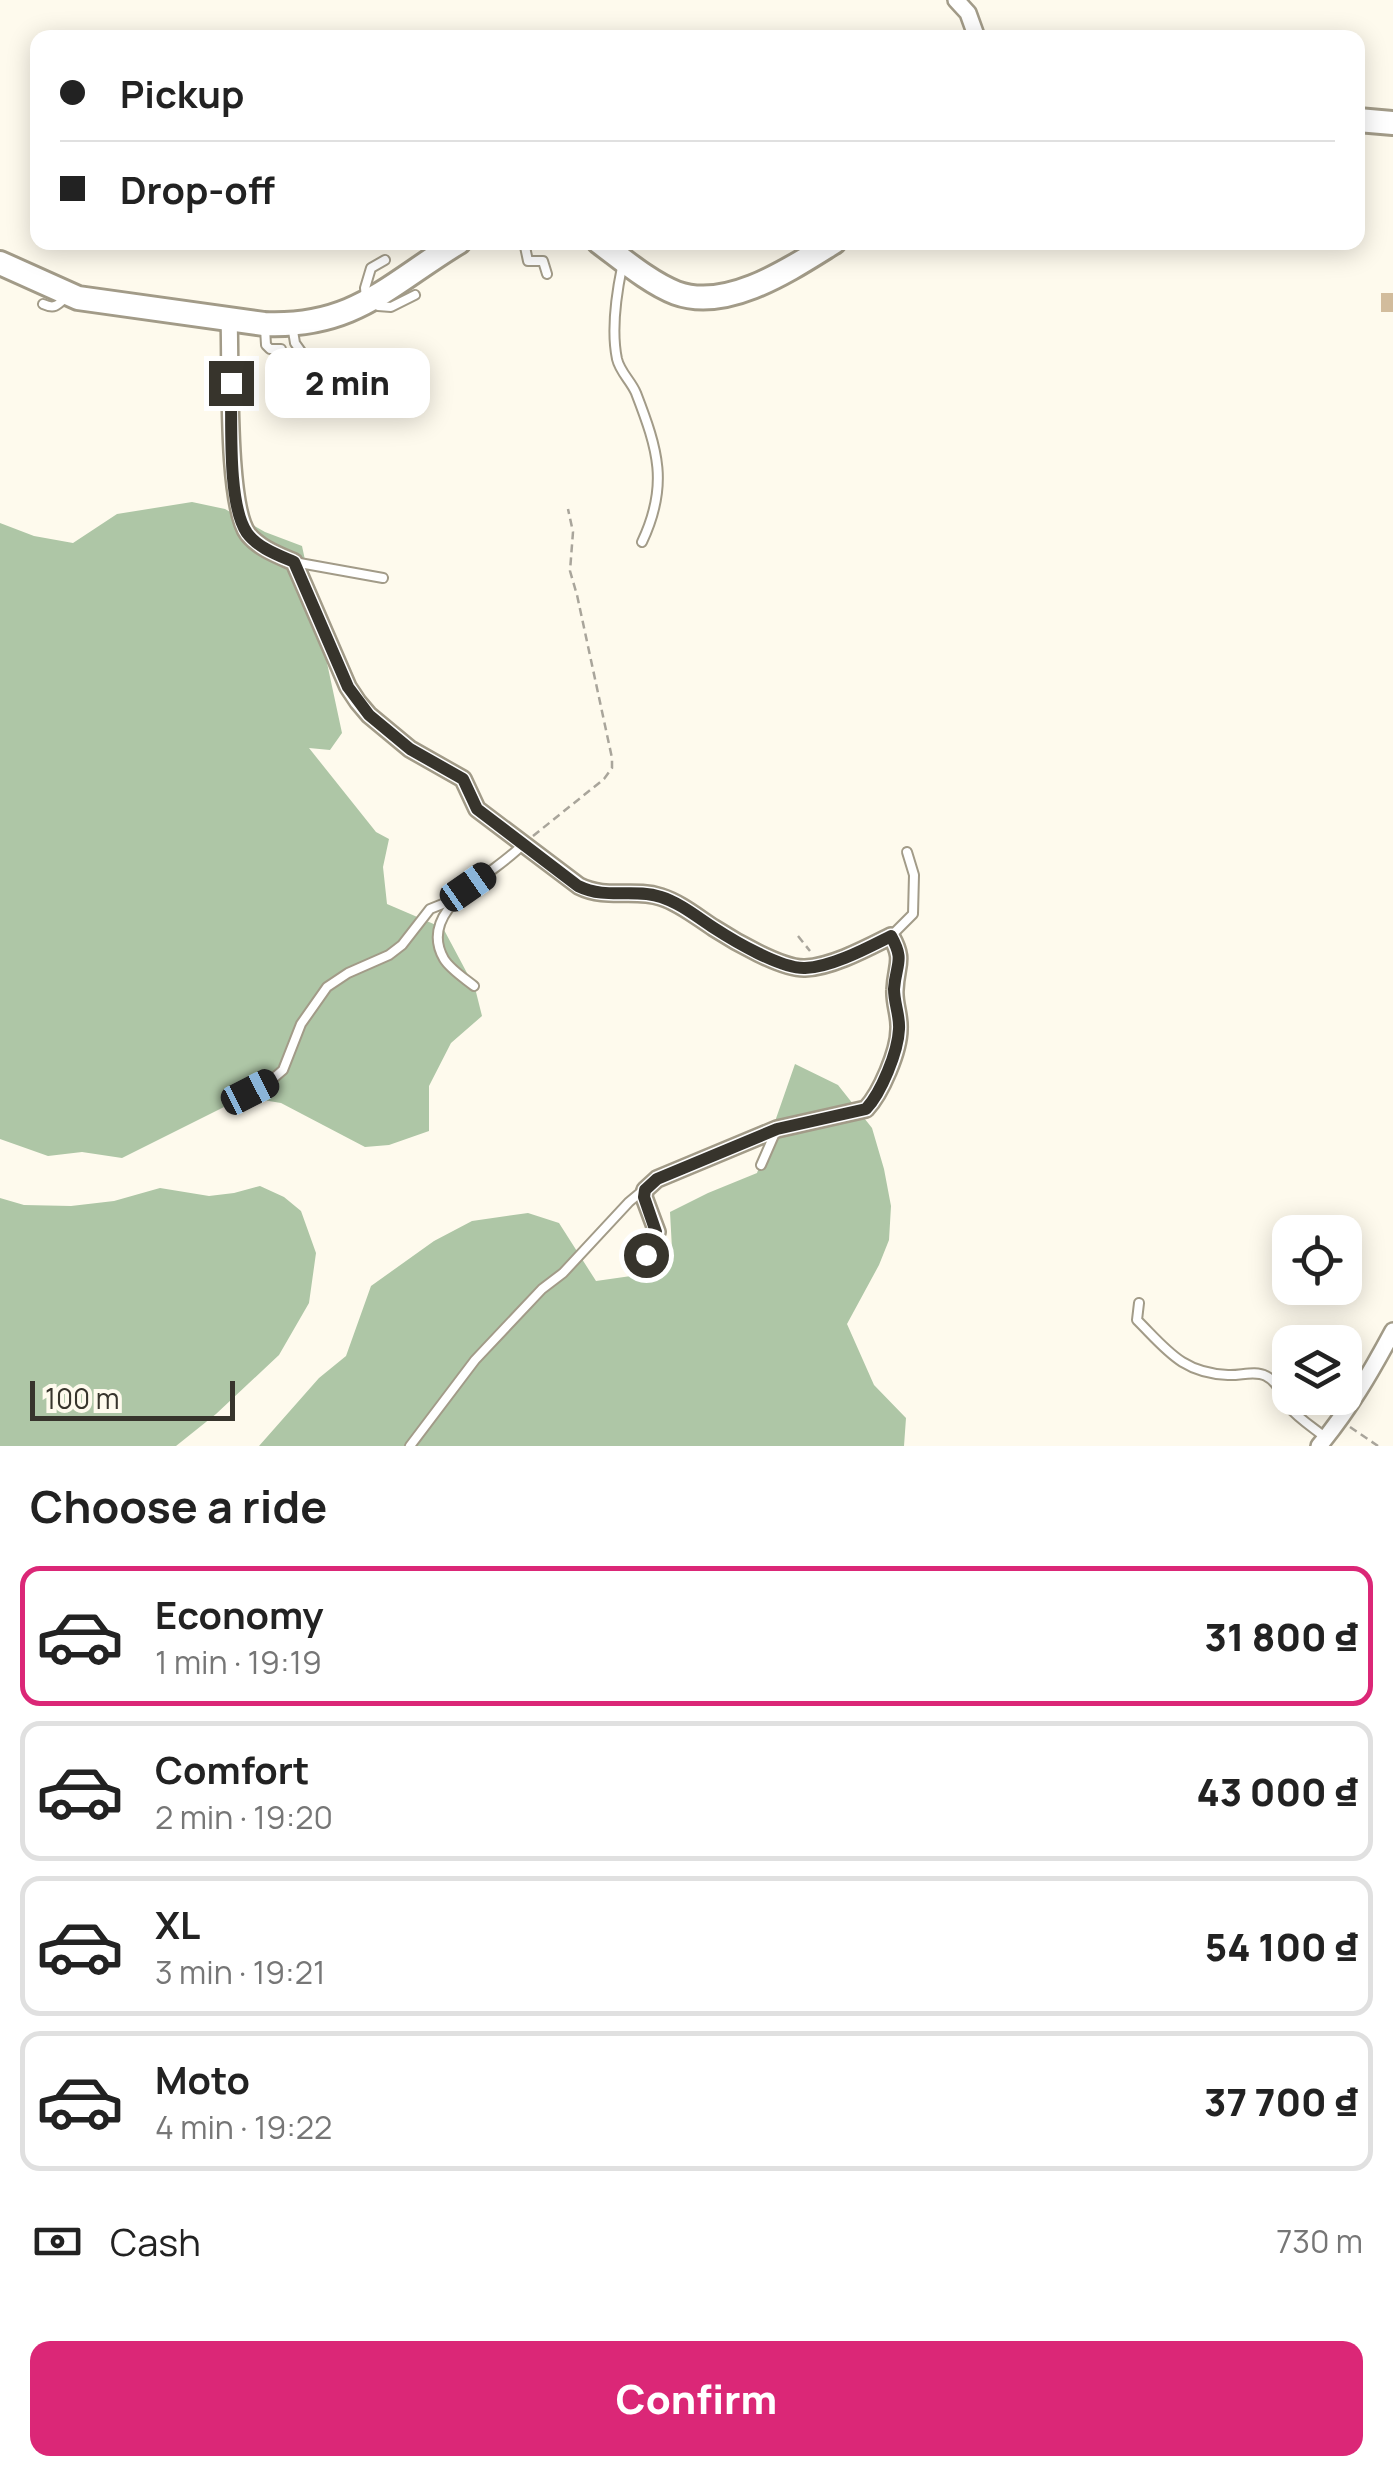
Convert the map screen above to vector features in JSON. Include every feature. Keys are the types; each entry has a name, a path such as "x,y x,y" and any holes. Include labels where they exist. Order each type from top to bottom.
{"street":[{"path":"956,0 968,13 974,30"},
{"path":"1365,121 1393,123"},
{"path":"0,263 68,295 292,325 345,314 446,250"},
{"path":"612,250 677,293 716,297 764,282 820,250"},
{"path":"229,318 234,480 239,513 247,532 263,548 294,562 348,687 369,715 410,749 463,779 477,809 591,892 660,896 736,943 791,967 817,966 891,936 900,957 894,987 900,1025 898,1042 876,1099 866,1109 777,1129 657,1179 645,1190 656,1232 646,1255"},
{"path":"1322,1442 1366,1382 1393,1331"}],"lane":[{"path":"526,250 528,261 543,261 547,274"},
{"path":"612,250 618,285 618,363 633,388 656,451 659,474 652,518 642,542"},
{"path":"385,260 371,268 365,288 370,301 391,307 415,295"},
{"path":"44,304 56,307 68,295"},
{"path":"264,324 266,345 270,350 281,349"},
{"path":"292,325 295,342 316,371 330,357"},
{"path":"294,562 382,578"},
{"path":"474,986 445,961 439,931 455,900 524,843"},
{"path":"891,936 913,914 914,874 907,852"},
{"path":"231,1102 283,1070 302,1024 327,987 390,955 402,946 430,909 455,900"},
{"path":"762,1165 777,1129"},
{"path":"410,1446 475,1360 628,1202 645,1190"},
{"path":"1139,1303 1137,1320 1186,1366 1220,1375 1267,1376 1322,1442"}],"path":[{"path":"524,843 604,779 612,768 570,571 573,532 568,509"},
{"path":"798,936 817,966"},
{"path":"1341,1420 1378,1446"}],"green space":[{"path":"192,502 225,509 265,532 302,546 342,733 330,750 309,748 376,832 389,839 383,867 387,904 443,928 475,988 482,1016 451,1043 429,1086 429,1131 389,1145 365,1147 281,1103 244,1097 122,1158 82,1152 48,1156 0,1139 0,523 34,536 73,543 117,514"},
{"path":"795,1064 838,1085 872,1128 884,1169 891,1206 889,1240 847,1324 874,1385 906,1418 904,1446 259,1446 319,1378 346,1356 371,1286 434,1241 472,1221 528,1213 559,1223 596,1281 631,1276 672,1249 670,1212 757,1173"},
{"path":"260,1186 284,1197 301,1211 316,1253 309,1303 279,1355 176,1446 0,1446 0,1198 24,1205 71,1206 114,1201 160,1188 209,1196"}],"building":[{"path":"1381,293 1393,293 1393,312 1381,312"}],"route":[{"path":"231,383 234,480 239,513 247,532 263,548 294,562 358,702 410,749 463,779 477,809 578,886 605,894 660,896 736,943 791,967 817,966 891,936 899,950 894,987 900,1025 898,1042 876,1099 866,1109 777,1129 657,1179 645,1190 656,1232 646,1255"}]}
